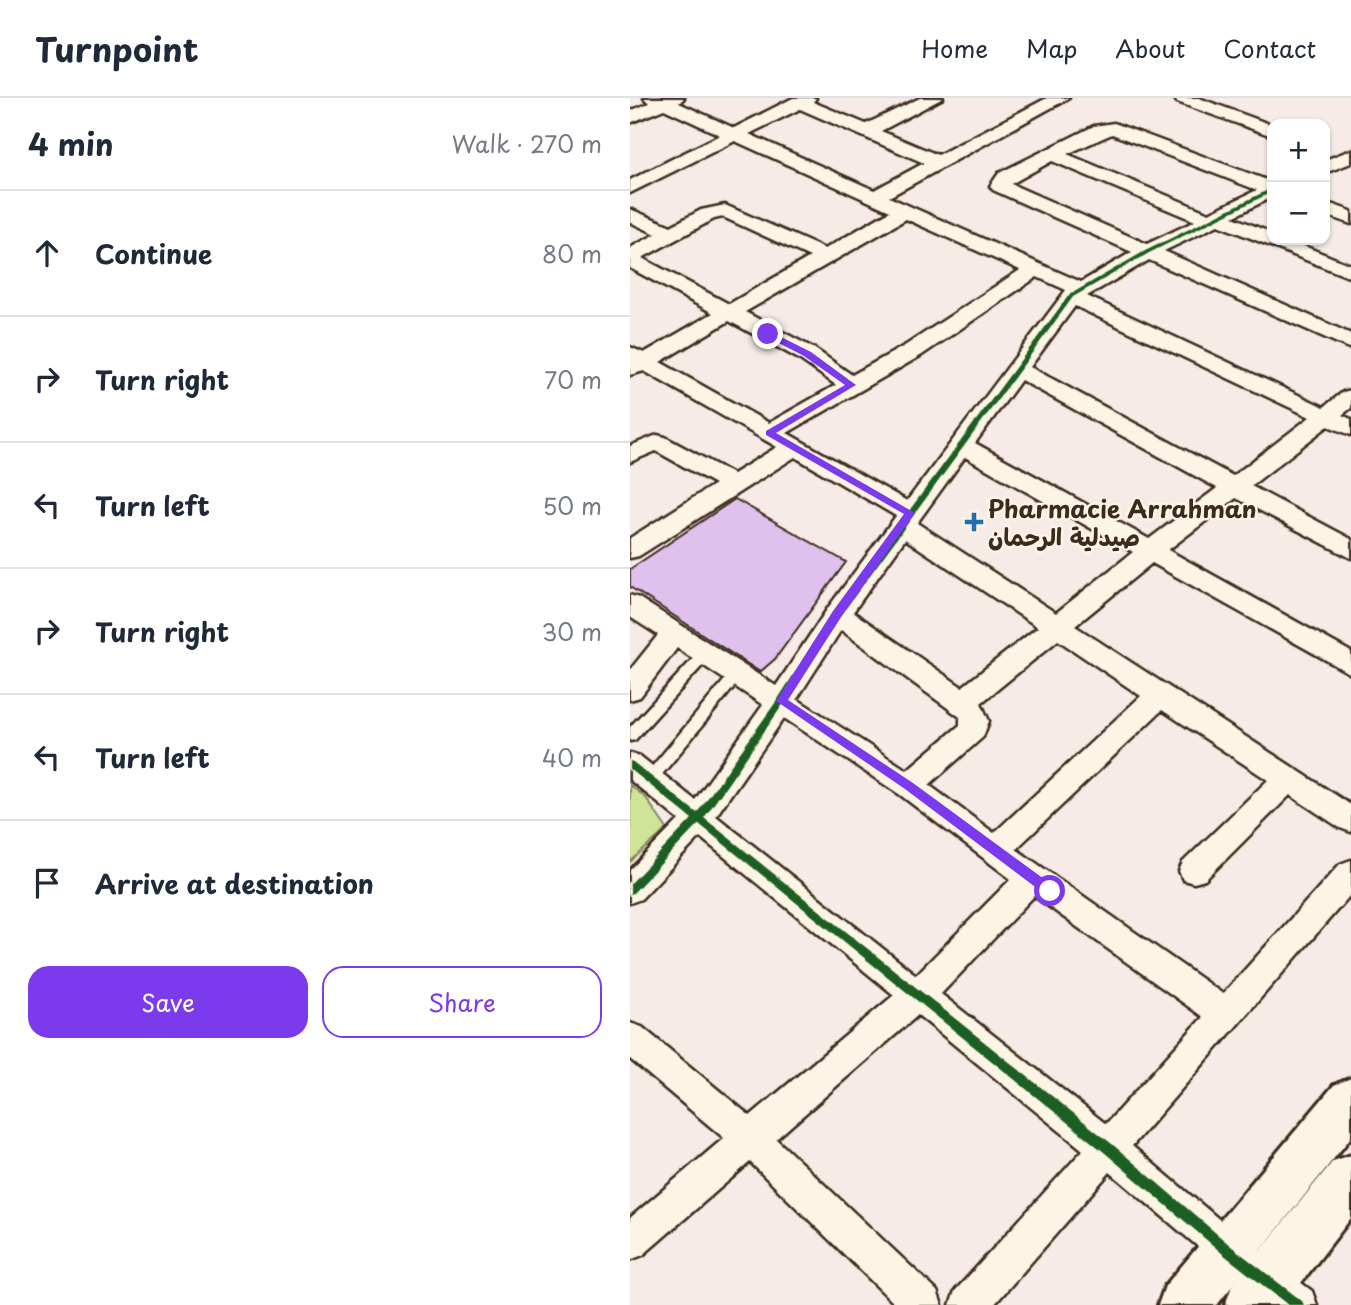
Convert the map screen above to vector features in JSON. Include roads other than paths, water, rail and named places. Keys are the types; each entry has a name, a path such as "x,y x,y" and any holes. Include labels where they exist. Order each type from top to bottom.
{"street":[{"path":"866,131 934,98"},
{"path":"877,196 1060,98"},
{"path":"1183,98 1267,129"},
{"path":"630,118 661,99"},
{"path":"630,109 661,99 1035,269 1075,293 1351,428"},
{"path":"630,187 803,100 938,162"},
{"path":"1267,187 1114,128 1100,130 1000,182 1006,190 1351,342"},
{"path":"962,150 1006,177"},
{"path":"1330,151 1349,157"},
{"path":"1054,155 1351,272"},
{"path":"1330,165 1349,157"},
{"path":"630,890 698,819 781,701 837,614 960,444 1075,293 1147,252 1267,192"},
{"path":"635,362 728,313 907,210"},
{"path":"1330,210 1351,218"},
{"path":"630,258 708,215 725,211 826,257"},
{"path":"630,215 672,234"},
{"path":"630,258 807,354 851,385"},
{"path":"769,433 914,350 1035,269"},
{"path":"635,362 795,447 906,519 1057,627 1351,820"},
{"path":"1017,369 1351,550"},
{"path":"963,702 1152,550 1351,397"},
{"path":"630,455 657,442 733,484"},
{"path":"960,444 1351,664"},
{"path":"630,550 795,447"},
{"path":"630,604 909,786 1032,878 1226,1015"},
{"path":"837,614 963,702 974,713 976,722 973,730 909,786"},
{"path":"630,690 674,632"},
{"path":"995,851 1160,695"},
{"path":"640,772 1108,1148 1227,1250 1273,1298 1351,1178"},
{"path":"1194,871 1289,779"},
{"path":"969,1305 1351,873"},
{"path":"630,1242 918,995 1032,878"},
{"path":"630,1038 750,1138 923,1305"},
{"path":"1184,1305 1351,1100"}],"lane":[{"path":"630,736 706,653"},
{"path":"640,772 737,673"}],"place":[{"name":"Pharmacie Arrahman صيدلية الرحمان","path":"974,522"}]}
